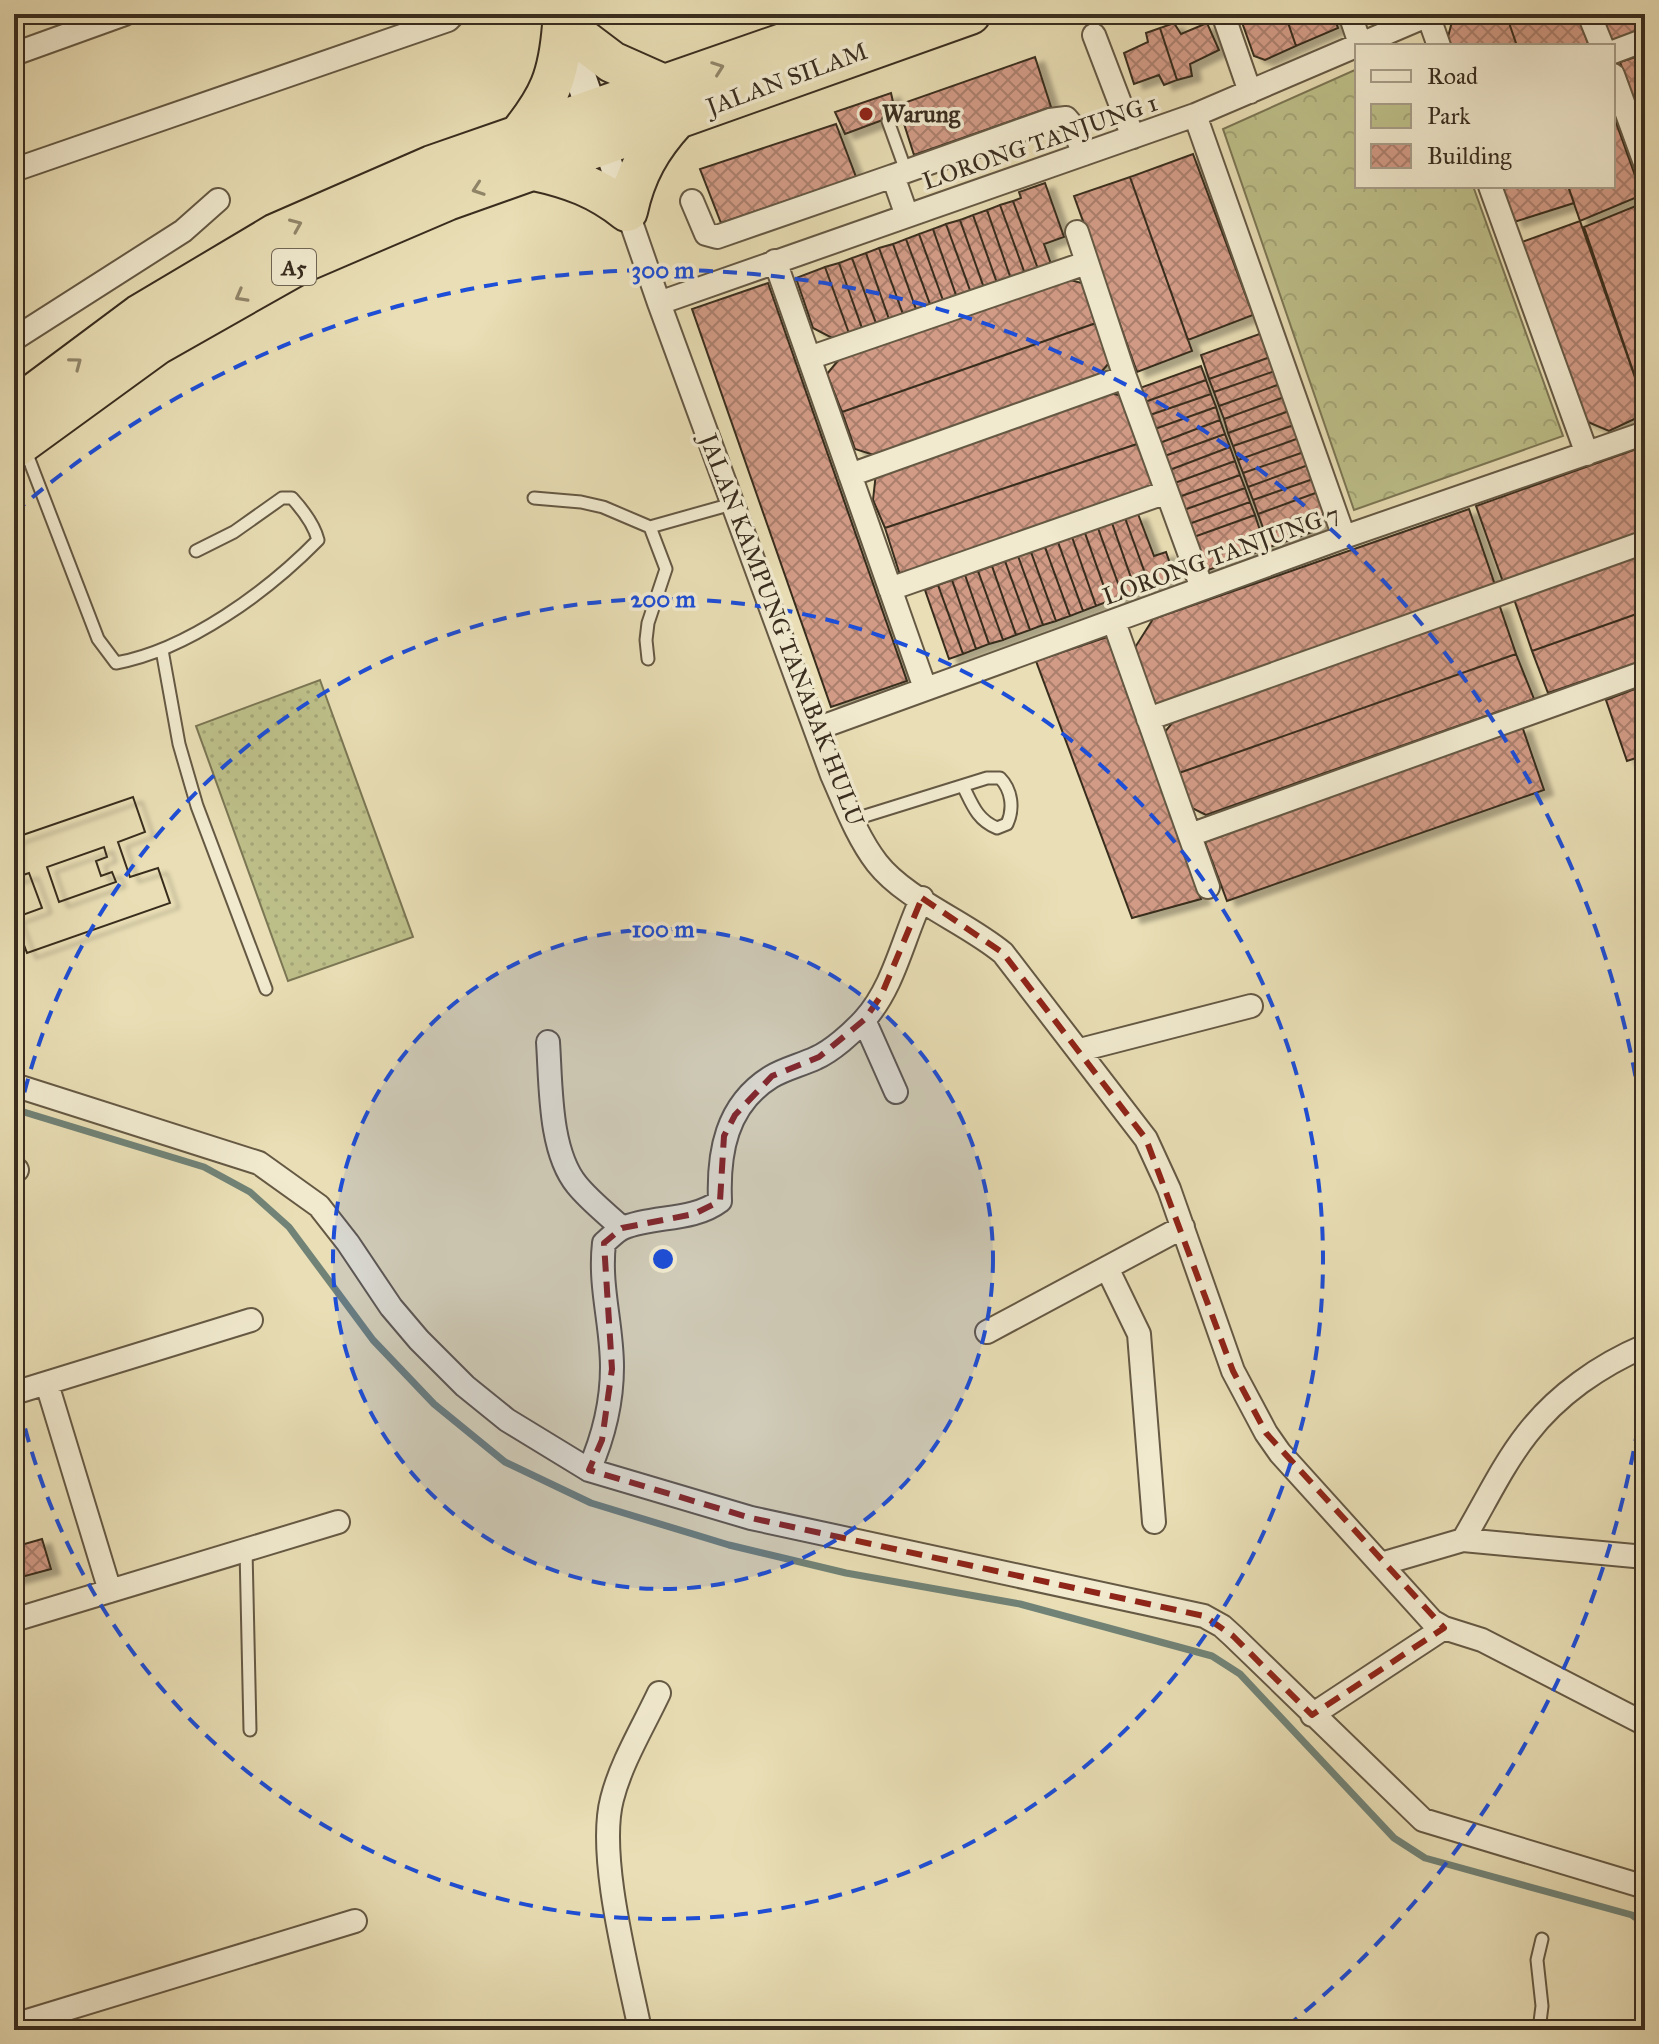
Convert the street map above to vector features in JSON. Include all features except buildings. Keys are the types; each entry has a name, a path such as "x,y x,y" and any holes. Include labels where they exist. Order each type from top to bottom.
{"highway":[{"name":"JALAN SILAM","path":"671,102 869,14"},
{"name":"JALAN SILAM","path":"598,128 671,102 970,14"},
{"path":"561,20 612,62 671,102 658,139 638,172 627,211 606,194 526,154 534,117 556,78 561,20"},
{"name":"A5","path":"17,433 157,344 300,263 447,200 526,154 598,128"}],"main road":[{"path":"561,20 598,128"}],"street":[{"path":"14,54 125,14"},
{"path":"14,170 448,20 454,14"},
{"path":"1223,14 1250,92"},
{"path":"1350,14 1360,44"},
{"path":"1589,14 1601,44"},
{"path":"1429,15 1438,44"},
{"name":"LORONG TANJUNG 1","path":"1360,44 1429,15"},
{"path":"1094,35 1133,137"},
{"path":"1615,51 1645,40"},
{"name":"LORONG TANJUNG 1","path":"659,303 1195,115 1355,46"},
{"path":"1615,80 1645,163"},
{"path":"1195,115 1344,537"},
{"path":"692,201 706,234 717,237 1050,120 1066,118 1084,154"},
{"name":"JALAN KAMPUNG TANABAK HULU","path":"598,128 732,504 852,820 878,864 908,892 974,931 1003,953 1146,1139 1183,1227 1233,1371 1266,1433 1280,1453 1432,1621 1444,1628"},
{"path":"899,173 907,216"},
{"path":"1491,188 1587,454"},
{"path":"14,339 183,231 218,200"},
{"path":"1077,232 1125,377 1202,588"},
{"path":"775,261 925,688"},
{"path":"809,358 1086,263"},
{"path":"850,475 1125,377"},
{"name":"LORONG TANJUNG 7","path":"816,729 1344,537 1645,433"},
{"path":"890,589 1167,492"},
{"path":"1148,719 1645,542"},
{"path":"1114,622 1208,887"},
{"path":"1190,835 1645,672"},
{"path":"589,1470 602,1440 612,1369 601,1283 604,1243 622,1228 694,1214 720,1201 724,1136 735,1115 753,1091 772,1076 819,1057 864,1020 881,996 922,898"},
{"path":"1080,1050 1251,1006"},
{"path":"864,1020 896,1092"},
{"path":"548,1042 553,1106 563,1162 577,1185 622,1228"},
{"path":"14,1085 259,1163 319,1206 391,1307 465,1386 507,1420 589,1470 751,1518 1204,1616 1233,1636 1423,1820 1645,1887"},
{"path":"987,1332 1183,1227"},
{"path":"1107,1268 1139,1334 1154,1522"},
{"path":"14,1393 251,1320"},
{"path":"1463,1540 1521,1443 1555,1405 1614,1359 1645,1346"},
{"path":"47,1384 110,1591"},
{"path":"14,1620 338,1522"},
{"path":"1381,1564 1463,1540 1645,1557"},
{"path":"1312,1715 1444,1628 1482,1640 1645,1724"},
{"path":"640,2030 612,1883 608,1822 622,1772 659,1693"},
{"path":"14,2025 355,1921"}],"lane":[{"path":"888,121 899,173"},
{"path":"17,433 98,639 116,663 138,660 162,650 233,611 318,540 316,531 298,505 292,498 282,498 234,532 196,551"},
{"path":"534,498 603,507 650,527 732,504"},
{"path":"648,659 648,623 666,569 650,527"},
{"path":"162,650 179,744 197,806 266,989"},
{"path":"852,820 987,778 1000,778 1010,796 1011,815 1007,824 997,828 988,824 977,814 963,786"},
{"path":"246,1550 250,1730"},
{"path":"1539,2030 1542,2006 1537,1960 1542,1939"}],"highlighted area":[{"path":"922,898 1003,953 1146,1139 1233,1371 1266,1433 1444,1628 1312,1715 1233,1636 1204,1616 751,1518 589,1470 602,1440 612,1369 604,1243 622,1228 694,1214 720,1201 724,1136 735,1115 772,1076 819,1057 864,1020 881,996"}],"green space":[{"path":"1355,70 1355,188 1474,188 1563,436 1354,510 1223,129"},
{"path":"320,680 413,937 288,981 196,726"}],"waterway":[{"path":"14,1109 204,1167 250,1192 289,1227 373,1340 434,1404 505,1462 591,1503 729,1545 846,1573 1020,1604 1212,1656 1240,1674 1394,1838 1425,1858 1632,1915 1645,1924"}],"place":[{"name":"Warung","path":"866,114"}]}
